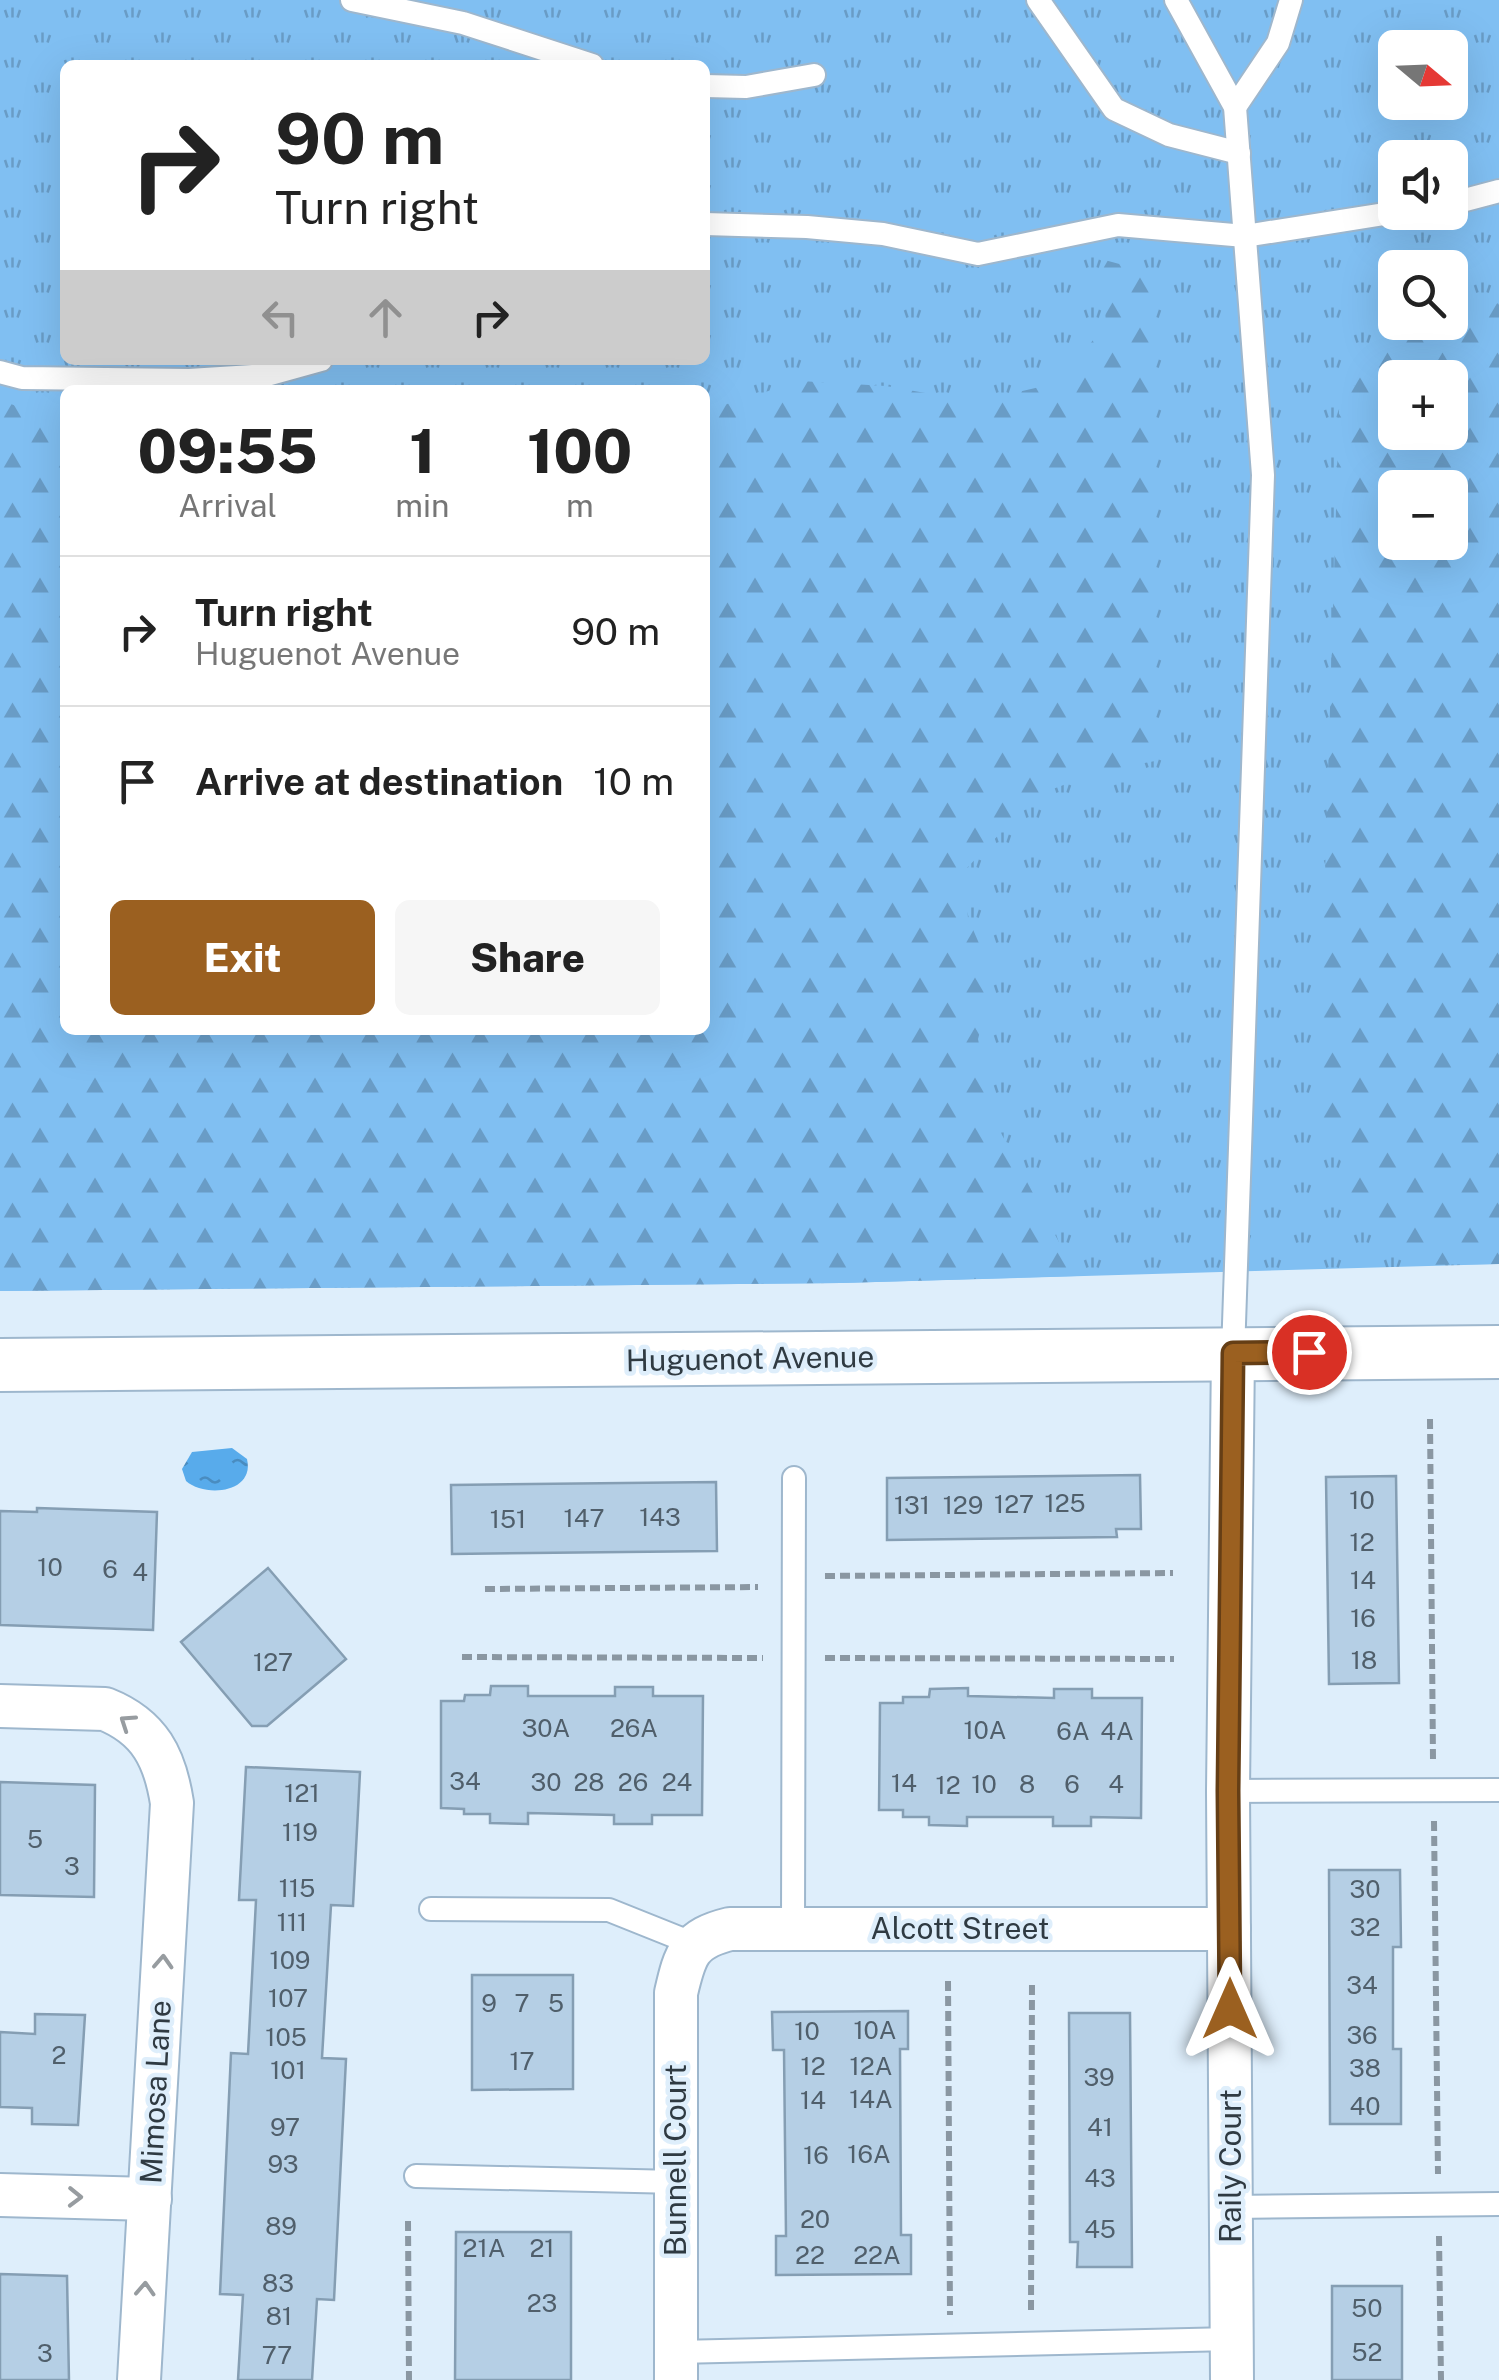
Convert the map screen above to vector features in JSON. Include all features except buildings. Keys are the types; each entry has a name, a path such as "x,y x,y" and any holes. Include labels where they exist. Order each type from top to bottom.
{"street":[{"name":"Huguenot Avenue","path":"0,1366 1499,1352"},
{"name":"Raily Court","path":"1232,2359 1228,1791 1233,1353"},
{"name":"Mimosa Lane","path":"0,1706 105,1709 146,1735 166,1767 172,1803 139,2380"},
{"name":"Alcott Street","path":"694,1944 708,1935 730,1930 1229,1930"},
{"name":"Bunnell Court","path":"676,2366 676,1993 682,1965 694,1944"},
{"path":"0,2195 150,2199"}],"lane":[{"path":"352,0 463,23 577,60"},
{"path":"1038,0 1114,109 1169,135 1239,153"},
{"path":"1176,0 1235,107 1263,475 1233,1353"},
{"path":"1235,107 1278,43 1291,0"},
{"path":"710,86 746,87 814,75"},
{"path":"1468,199 1499,191"},
{"path":"710,224 883,234 978,254 1118,226 1245,236 1378,215"},
{"path":"0,372 22,378 189,380 268,374 301,365"},
{"path":"794,1478 794,1929"},
{"path":"1228,1791 1499,1790"},
{"path":"431,1909 609,1910 694,1944"},
{"path":"416,2176 677,2182"},
{"path":"1231,2207 1499,2204"},
{"path":"676,2366 1232,2359"}],"path":[{"path":"1430,1419 1433,1717"},
{"path":"869,1576 1173,1573"},
{"path":"485,1589 728,1587"},
{"path":"462,1657 729,1658"},
{"path":"870,1658 1174,1659"},
{"path":"1434,1860 1438,2131"},
{"path":"948,1981 950,2287"},
{"path":"1032,1981 1032,2285"},
{"path":"408,2221 409,2380"},
{"path":"1440,2275 1441,2380"}],"green space":[{"path":"0,0 1499,0 1499,1264 841,1283 0,1291"},
{"path":"1101,259 1156,274 1155,761 1098,772 1037,795 964,871 968,918 994,978 978,1039 993,1118 1077,1276 841,1283 0,1291 0,400 60,422 60,1035 710,1035 710,409 800,381 886,386 976,402 1061,382 1106,323"},
{"path":"1499,303 1499,1264 1419,1265 1359,1223 1341,1162 1318,1107 1339,410 1378,347 1393,340 1468,340 1468,311"}],"water":[{"path":"232,1448 247,1459 244,1479 236,1485 205,1490 186,1481 182,1469 192,1452"}],"route":[{"path":"1230,2009 1233,1353 1309,1352"}]}
